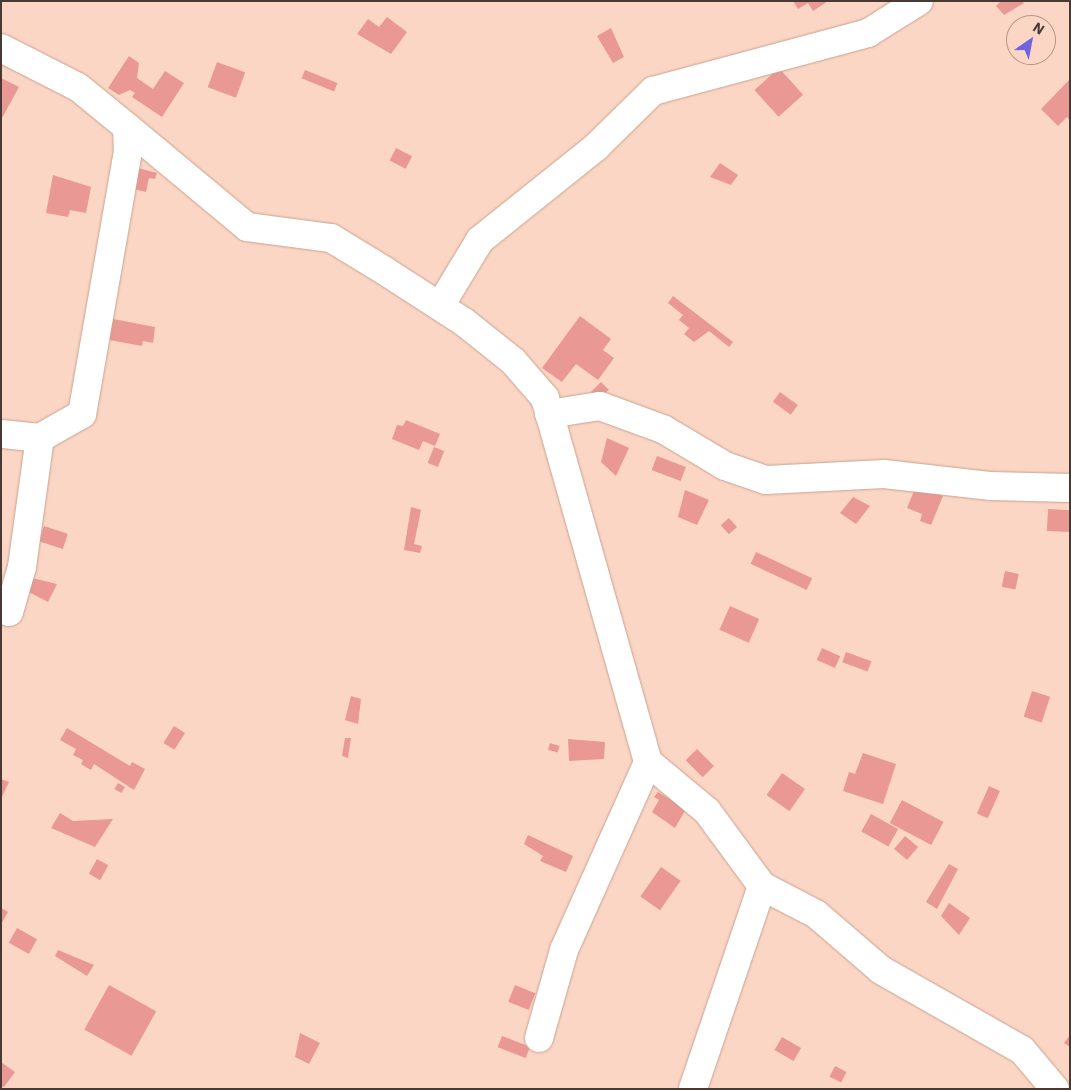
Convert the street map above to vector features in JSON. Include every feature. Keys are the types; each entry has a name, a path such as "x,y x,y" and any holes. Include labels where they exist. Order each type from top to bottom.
{"street":[{"path":"440,306 480,240 596,147 653,91 868,33 919,1"},
{"path":"1,48 78,87 247,227 331,238 440,306 513,361 545,398 648,762 707,810 762,886 816,914 882,970 1022,1050 1055,1089"},
{"path":"1,434 40,438 82,414 128,151 127,127"},
{"path":"549,414 600,406 663,429 725,466 766,480 884,474 991,486 1070,488"},
{"path":"9,612 22,567 40,438"},
{"path":"539,1038 564,950 648,762"},
{"path":"693,1089 762,886"}],"building":[{"path":"793,1 828,1 813,11 808,3 798,9"},
{"path":"1001,1 1022,1 1024,3 1004,15 996,6"},
{"path":"387,17 407,32 391,54 357,34 368,19 379,27"},
{"path":"611,28 624,57 613,63 597,36"},
{"path":"129,56 139,63 137,78 153,89 165,71 184,83 162,117 132,97 135,93 130,90 119,95 108,88"},
{"path":"217,62 245,72 236,98 208,87"},
{"path":"779,68 803,95 779,117 754,90"},
{"path":"305,70 337,83 334,91 302,78"},
{"path":"1,78 19,87 1,120"},
{"path":"1070,79 1070,120 1067,117 1058,126 1041,109"},
{"path":"396,148 412,156 406,169 390,160"},
{"path":"720,163 738,175 731,185 710,177"},
{"path":"130,166 157,173 155,179 149,178 146,192 125,187"},
{"path":"53,175 91,187 86,213 70,210 68,217 46,213"},
{"path":"673,296 733,342 729,347 709,331 694,342 684,334 689,328 679,320 683,315 668,303"},
{"path":"580,316 611,339 603,350 614,358 598,380 576,364 562,382 542,368"},
{"path":"108,318 155,327 153,343 143,341 142,346 104,339"},
{"path":"601,382 609,390 598,400 590,393"},
{"path":"780,392 798,405 791,415 773,402"},
{"path":"406,420 440,434 435,446 423,441 419,450 392,439 397,425 403,426"},
{"path":"607,438 629,448 616,476 601,462"},
{"path":"434,447 444,451 438,467 428,463"},
{"path":"657,456 686,467 681,481 652,470"},
{"path":"916,486 943,496 931,525 920,521 922,514 907,508"},
{"path":"685,490 709,500 697,525 678,517"},
{"path":"853,497 870,506 856,524 840,513"},
{"path":"411,507 421,510 414,544 422,546 420,553 404,550"},
{"path":"1048,509 1070,510 1069,532 1047,531"},
{"path":"729,518 737,527 729,534 721,525"},
{"path":"44,526 68,534 63,549 39,541"},
{"path":"756,552 812,578 807,590 751,564"},
{"path":"1005,571 1019,574 1015,590 1002,587"},
{"path":"28,577 57,584 48,602 23,589"},
{"path":"730,606 759,619 749,643 719,630"},
{"path":"822,648 840,656 835,668 817,660"},
{"path":"846,652 871,661 868,672 842,662"},
{"path":"1032,691 1050,697 1042,723 1024,717"},
{"path":"351,696 361,699 358,724 345,720"},
{"path":"174,726 185,733 174,750 163,743"},
{"path":"67,728 130,766 132,762 145,769 134,790 94,764 91,770 81,764 83,760 73,755 76,749 60,740"},
{"path":"345,738 351,738 348,758 342,756"},
{"path":"568,739 605,742 604,759 569,761"},
{"path":"550,743 560,746 558,753 548,750"},
{"path":"697,749 714,766 703,777 686,760"},
{"path":"863,753 896,764 883,804 843,791 849,772 855,774"},
{"path":"782,773 805,789 789,811 767,795"},
{"path":"1,779 9,782 1,799"},
{"path":"118,783 125,787 121,793 114,789"},
{"path":"989,786 1000,791 988,818 977,813"},
{"path":"658,792 686,809 675,828 652,812 659,800 654,797"},
{"path":"902,800 943,822 931,845 890,823"},
{"path":"60,813 73,821 113,819 95,847 51,828"},
{"path":"871,814 898,829 888,847 861,831"},
{"path":"528,835 573,856 566,872 540,861 543,856 524,844"},
{"path":"905,836 918,847 907,860 894,849"},
{"path":"97,859 108,865 100,880 89,874"},
{"path":"949,864 958,869 937,909 926,902"},
{"path":"661,867 681,881 660,910 640,896"},
{"path":"949,903 970,918 959,935 941,916"},
{"path":"1,908 8,912 1,924"},
{"path":"17,928 37,939 29,954 9,943"},
{"path":"58,950 94,965 87,976 55,956"},
{"path":"109,985 156,1011 132,1056 84,1030"},
{"path":"515,985 535,993 529,1010 508,1002"},
{"path":"300,1033 320,1043 309,1064 295,1057"},
{"path":"1070,1035 1070,1047 1064,1043"},
{"path":"502,1036 530,1047 526,1058 498,1047"},
{"path":"782,1037 801,1048 794,1061 774,1050"},
{"path":"1,1062 15,1072 4,1087 1,1086"},
{"path":"835,1066 847,1072 841,1083 830,1077"}]}
